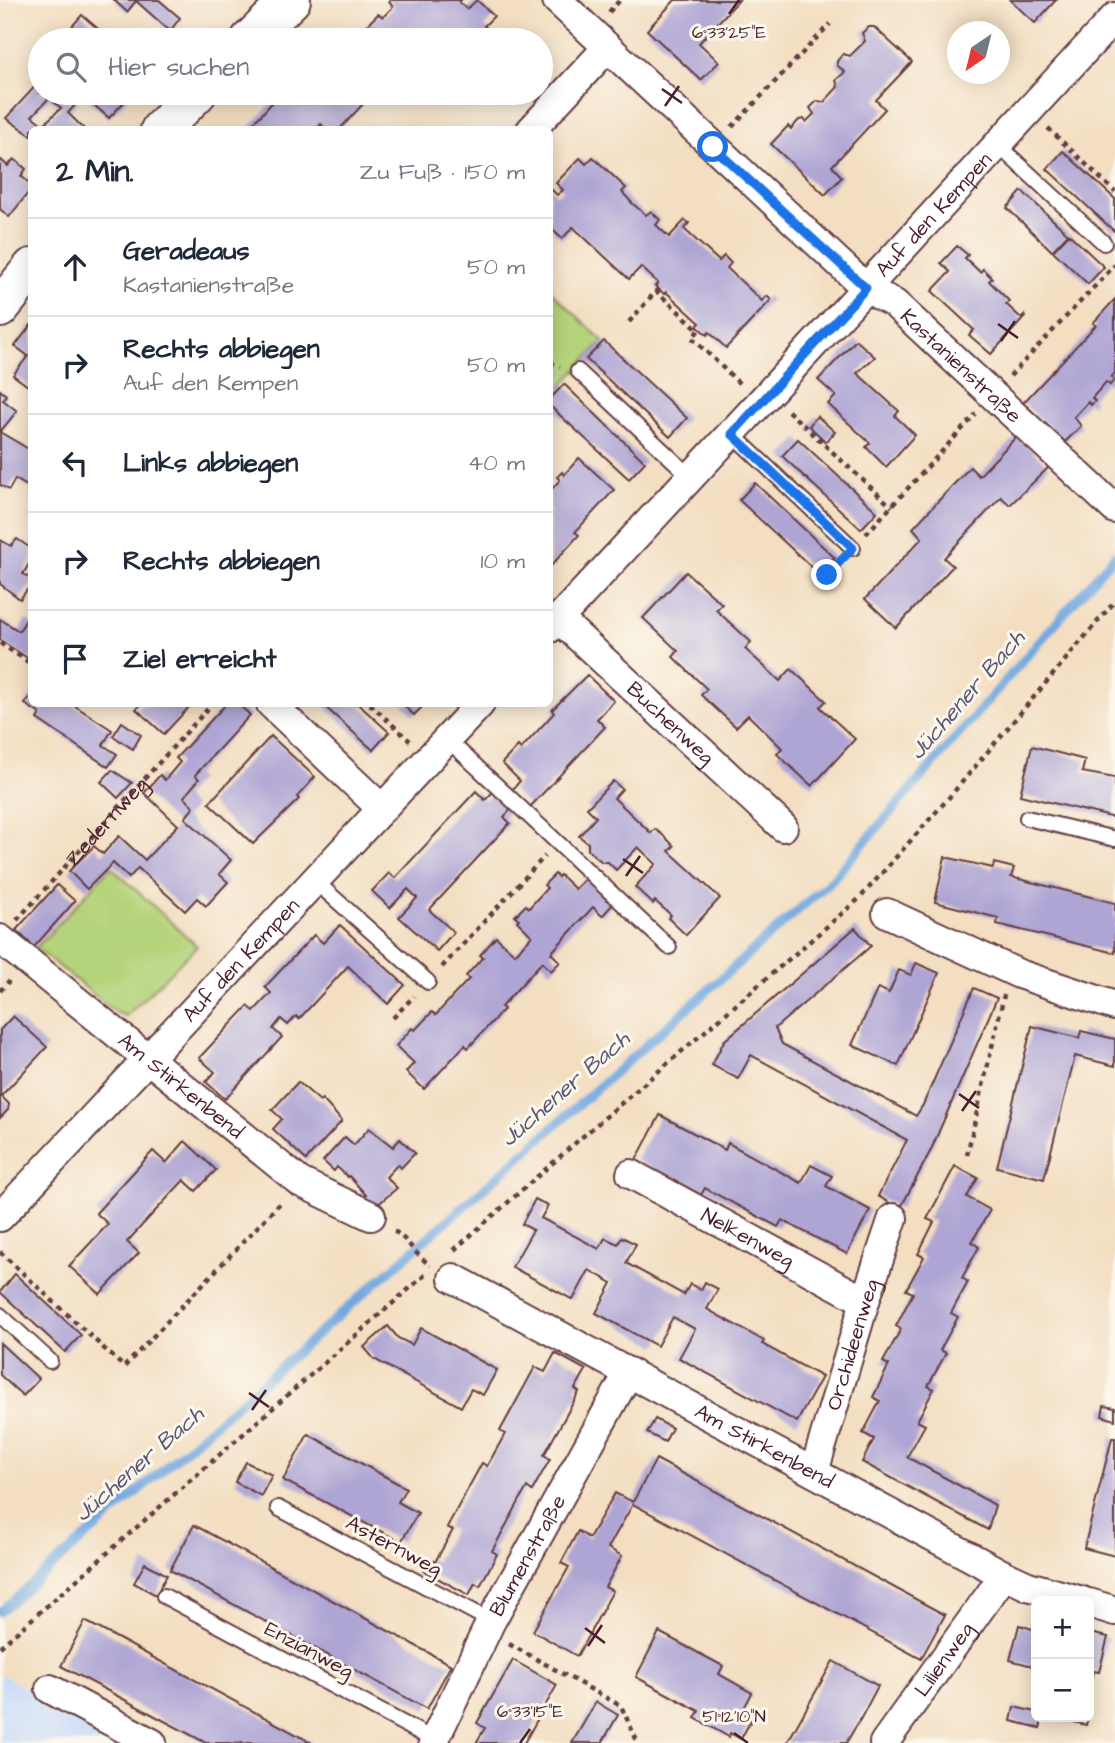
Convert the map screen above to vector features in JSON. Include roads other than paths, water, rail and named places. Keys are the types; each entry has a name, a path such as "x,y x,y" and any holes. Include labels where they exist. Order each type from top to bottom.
{"street":[{"path":"262,28 291,0"},
{"name":"Kastanienstraße","path":"557,0 866,288 895,304 1115,509"},
{"name":"Auf den Kempen","path":"554,623 732,434 1115,17"},
{"path":"535,126 607,48"},
{"path":"164,126 185,105"},
{"path":"0,308 28,273"},
{"name":"Buchenweg","path":"554,623 783,827"},
{"path":"274,707 382,809"},
{"name":"Auf den Kempen","path":"0,1217 477,707"},
{"path":"887,913 1013,971 1115,1006"},
{"name":"Am Stirkenbend","path":"0,939 300,1182 371,1216"},
{"name":"Nelkenweg","path":"631,1174 865,1301"},
{"name":"Orchideenweg","path":"814,1472 892,1218"},
{"name":"Am Stirkenbend","path":"444,1268 629,1372 1004,1575 1028,1586 1064,1596"},
{"name":"Blumenstraße","path":"434,1742 489,1626 629,1372"},
{"name":"Lilienweg","path":"884,1743 1004,1575"},
{"path":"1094,1605 1115,1611"},
{"path":"50,1689 152,1743"}],"lane":[{"path":"999,145 1104,243"},
{"path":"578,371 691,477"},
{"path":"732,434 853,548"},
{"path":"438,749 558,842 669,947"},
{"path":"1027,818 1115,839"},
{"path":"315,881 428,982"},
{"path":"0,1315 50,1361"},
{"name":"Asternweg","path":"278,1508 489,1626"},
{"name":"Enzianweg","path":"164,1596 434,1742"}],"waterway":[{"name":"Jüchener Bach","path":"0,1612 830,882 1115,555"}]}
